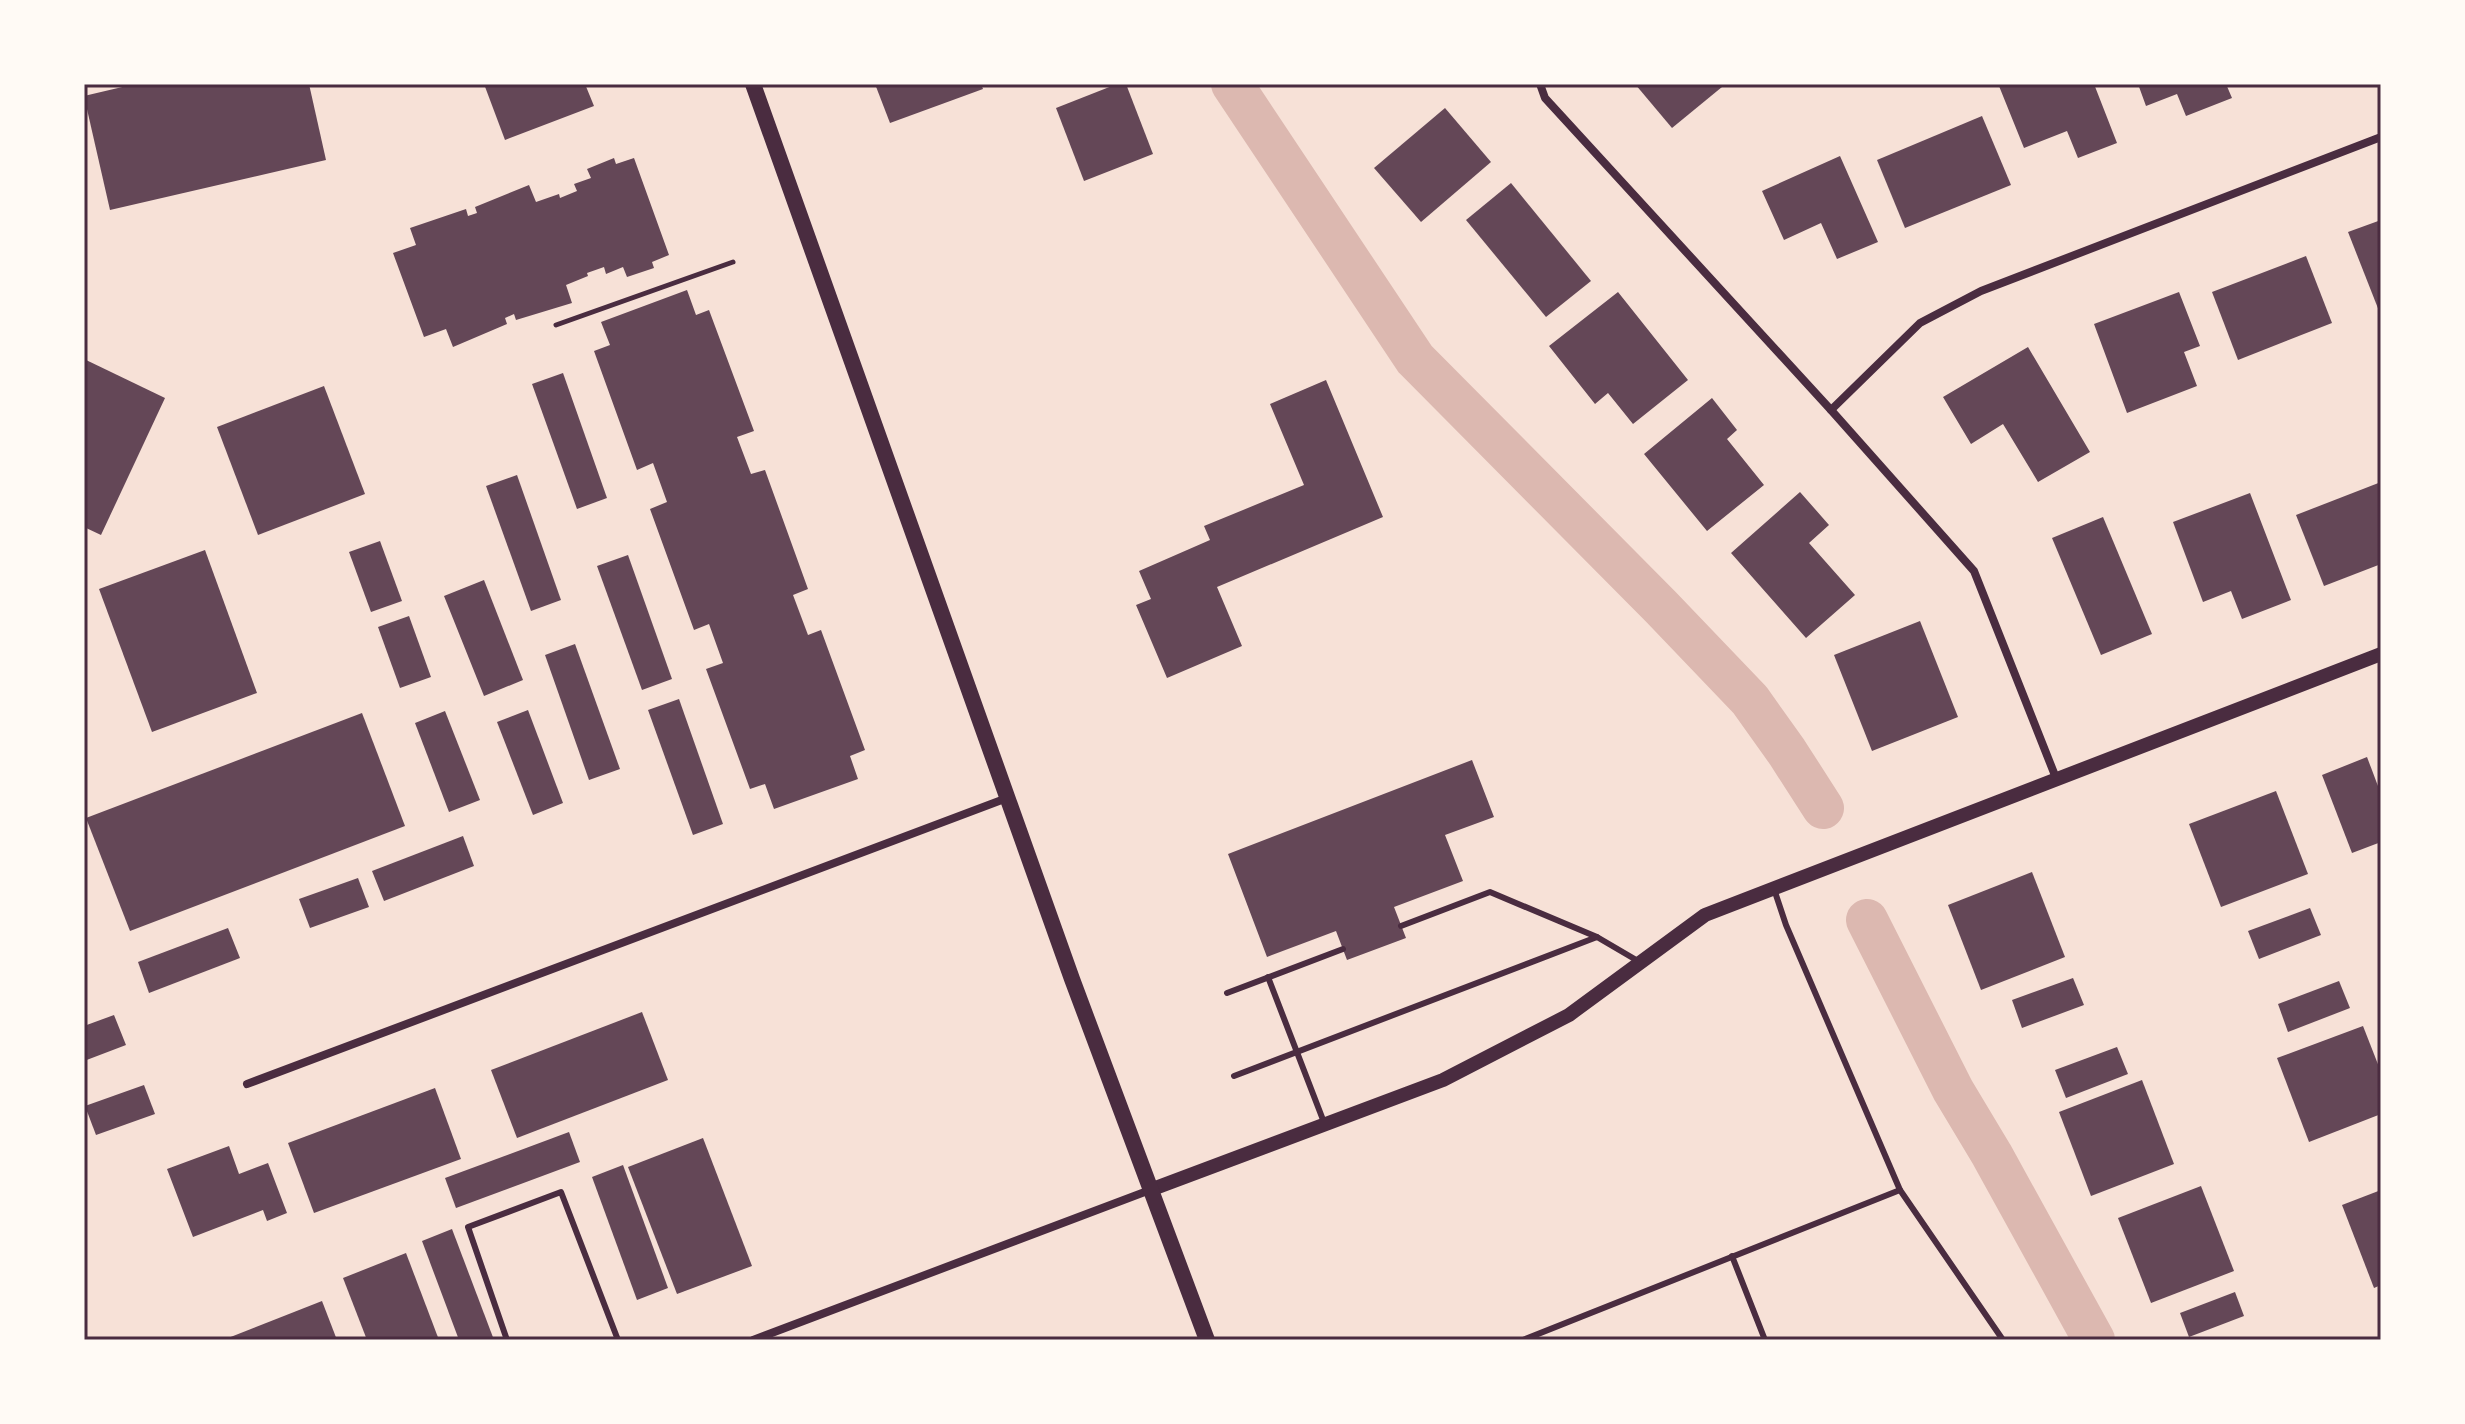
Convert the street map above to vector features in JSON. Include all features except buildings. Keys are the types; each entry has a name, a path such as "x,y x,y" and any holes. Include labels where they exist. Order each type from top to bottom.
{"main road":[{"path":"753,84 1007,798 1207,1340"}],"street":[{"path":"1540,84 1545,98 1974,571 2056,778"},
{"path":"1831,410 1920,323 1981,291 2381,137"},
{"path":"753,1340 1443,1080 1569,1015 1705,915 2381,654"},
{"path":"247,1084 1007,798"}],"lane":[{"path":"1773,888 1900,1190 2003,1340"},
{"path":"1401,926 1490,892 1597,937 1638,962"},
{"path":"1234,1076 1597,937"},
{"path":"1227,993 1343,949"},
{"path":"1268,977 1325,1125"},
{"path":"1523,1340 1900,1190"},
{"path":"507,1340 468,1227 561,1192 618,1340"},
{"path":"1732,1256 1765,1340"}],"path":[{"path":"556,325 733,262"}],"waterway":[{"path":"1232,84 1415,359 1750,700 1823,808"},
{"path":"1867,920 1953,1090 2094,1340"}]}
